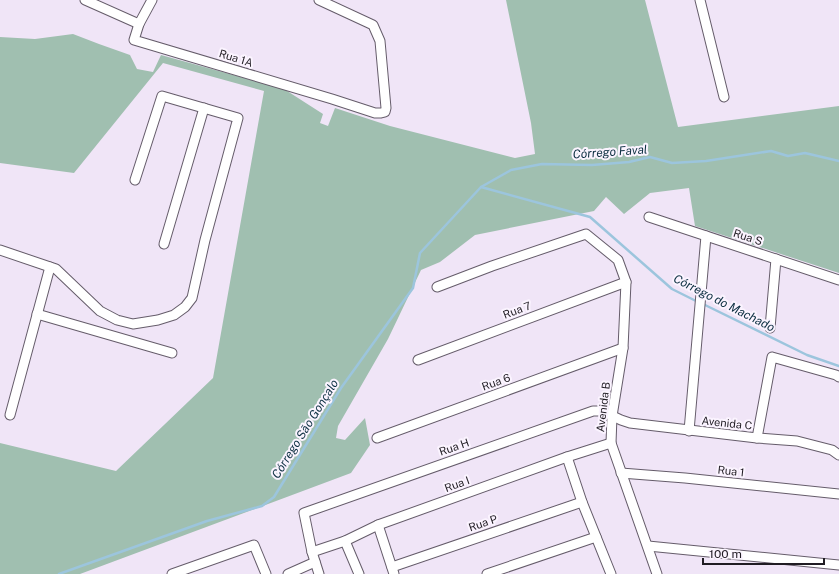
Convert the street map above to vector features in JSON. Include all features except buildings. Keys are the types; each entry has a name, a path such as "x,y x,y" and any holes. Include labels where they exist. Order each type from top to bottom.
{"street":[{"path":"85,0 139,24 152,0"},
{"name":"Rua 1A","path":"139,24 134,40 332,99 375,114 384,112 386,108 380,41 373,24 319,0"},
{"path":"700,0 724,98"},
{"path":"0,250 56,269 100,311 117,320 133,324 158,320 174,315 185,307 192,298 205,240 238,118 162,96 135,180"},
{"path":"164,244 204,108"},
{"name":"Rua S","path":"649,217 839,280"},
{"name":"Avenida B","path":"436,287 586,234 618,260 626,282 623,348 612,416 611,443 657,574"},
{"path":"689,431 706,236"},
{"path":"770,328 776,259"},
{"path":"10,415 50,267"},
{"name":"Rua 7","path":"418,360 626,282"},
{"path":"37,314 172,353"},
{"name":"Rua 6","path":"377,438 623,348"},
{"path":"757,438 772,357 839,377"},
{"name":"Rua H","path":"312,552 304,513 593,411 602,411 612,416"},
{"name":"Avenida C","path":"612,416 630,423 689,431 796,441 832,450 839,455"},
{"name":"Rua I","path":"312,552 345,541 378,525 567,457 611,443"},
{"path":"567,457 608,573"},
{"name":"Rua 1","path":"621,473 839,494"},
{"name":"Rua P","path":"393,570 582,502"},
{"path":"378,525 393,570"},
{"path":"487,574 596,537"},
{"path":"345,541 359,574"},
{"path":"172,574 254,544 266,574"},
{"path":"648,546 839,565"},
{"path":"312,552 319,574"},
{"path":"288,574 315,562"}],"green space":[{"path":"506,0 645,0 678,127 839,106 839,273 695,226 689,188 650,193 624,214 606,197 594,211 475,235 440,262 421,270 388,339 338,426 336,438 345,440 365,418 370,445 351,473 80,574 0,574 0,443 116,471 213,378 264,91 163,63 74,173 0,163 0,37 35,39 73,34 130,55 137,69 153,72 161,55 284,89 323,114 320,123 328,126 335,108 390,126 515,158 535,154 531,123"}],"waterway":[{"name":"Córrego São Gonçalo","path":"59,574 207,521 262,506 274,497 341,388 413,288 420,253 481,187 511,170 542,164 592,165 629,162 650,157 672,163 706,161 771,151 788,156 805,153 839,161"},
{"name":"Córrego do Machado","path":"481,187 590,217 672,289 698,302"},
{"name":"Córrego do Machado","path":"703,304 807,355 839,366"}],"water label":[{"name":"Córrego Faval","path":"610,152"}]}
